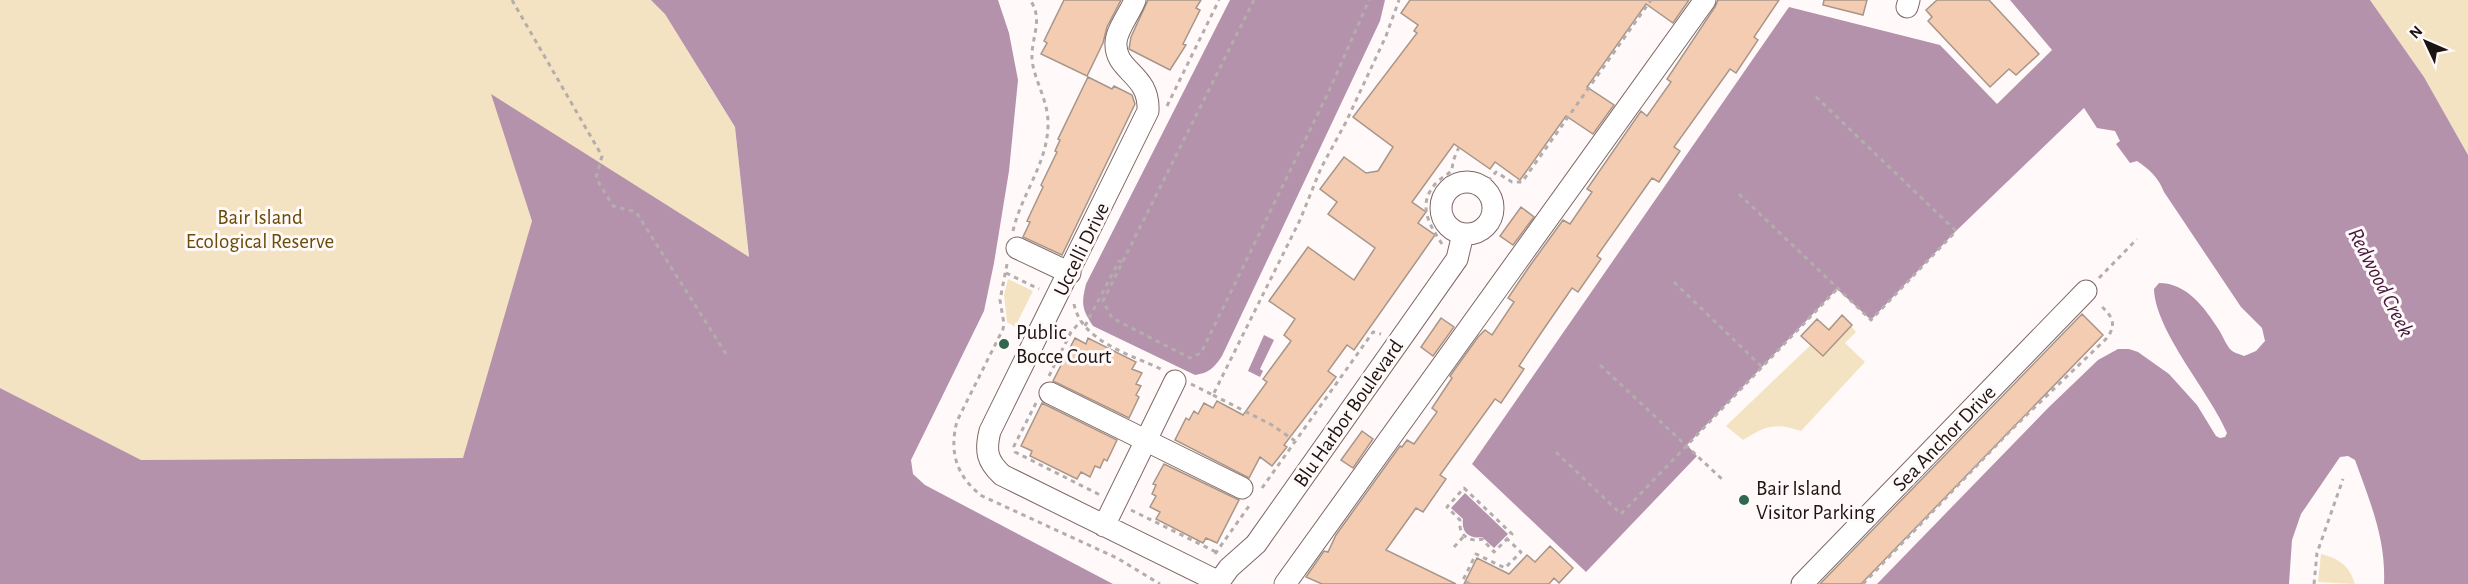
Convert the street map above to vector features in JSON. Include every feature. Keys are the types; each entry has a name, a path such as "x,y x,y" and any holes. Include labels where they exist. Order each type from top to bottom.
{"street":[{"name":"Uccelli Drive","path":"1135,0 1116,41 1117,54 1121,62 1146,89 1148,111 990,431 986,446 987,456 1002,475 1219,583"},
{"path":"1286,584 1705,0"},
{"path":"1467,182 1482,188 1492,201 1491,217 1481,231 1463,234 1448,227 1440,210 1445,194 1458,184 1467,182"},
{"name":"Blu Harbor Boulevard","path":"1219,583 1229,568 1256,544 1457,259 1463,234"},
{"path":"1017,248 1070,273"},
{"name":"Sea Anchor Drive","path":"1802,584 2086,291"},
{"path":"1104,526 1176,378"},
{"path":"1045,391 1249,496"}],"path":[{"path":"512,0 602,156 596,178 607,197 613,206 636,212 728,357"},
{"path":"1167,106 1220,0"},
{"path":"1254,0 1103,301 1112,318 1190,358 1201,353 1329,91 1368,0"},
{"path":"1213,395 1300,220 1321,168 1386,36 1399,0"},
{"path":"1482,188 1496,172 1515,184 1522,182 1651,0"},
{"path":"1739,194 1870,320 1956,231 1814,95"},
{"path":"1443,248 1428,224 1427,201 1433,187 1452,170 1459,147"},
{"path":"1863,584 2012,429 2108,338 2113,330 2114,322 2086,291 2137,239"},
{"path":"1085,326 1119,261 1123,263"},
{"path":"1006,273 1048,294"},
{"path":"1674,282 1762,367"},
{"path":"1556,452 1621,514 1837,289"},
{"path":"1074,297 1074,307 1081,321 1102,341 1272,425 1295,442"},
{"path":"1081,321 1071,332 1045,391 1014,446 1015,453 1105,498"},
{"path":"1212,559 1249,496 1295,442 1373,332 1382,334 1387,326"},
{"path":"1600,365 1724,481"},
{"path":"2316,582 2319,554 2343,479"},
{"path":"1464,488 1512,534 1506,538 1494,552 1482,539 1472,540 1465,535 1460,530 1460,520 1447,507 1464,488"},
{"path":"1124,507 1216,552"},
{"path":"1454,547 1465,535"},
{"path":"1470,584 1463,580 1476,554 1505,568 1521,552 1506,538"}],"green space":[{"name":"Bair Island Ecological Reserve","path":"0,0 683,0 701,73 735,127 749,258 463,458 140,460 0,388"},
{"path":"2370,0 2468,0 2468,155 2424,77"},
{"path":"1008,279 1033,291 1015,327 1007,322 1004,295"},
{"path":"1842,315 1856,332 1845,343 1865,362 1801,431 1777,426 1758,431 1743,440 1726,426"},
{"path":"2321,554 2333,558 2347,568 2355,584 2318,582"}],"water":[{"path":"651,0 998,0 1009,33 1018,80 1009,171 994,263 984,311 911,460 913,474 925,485 1113,584 0,584 0,388 141,460 463,458 532,221 491,94 749,257 735,127 665,14"},
{"path":"1230,0 1385,0 1380,21 1222,356 1211,369 1195,375 1093,326 1085,311 1083,297 1086,284"},
{"name":"Redwood Creek","path":"2010,0 2370,0 2424,77 2468,155 2468,584 2384,584 2382,551 2376,520 2355,460 2348,456 2340,457 2301,514 2292,540 2289,584 1877,584 2048,408 2098,360 2118,349 2138,352 2169,374 2197,405 2216,436 2225,437 2227,433 2173,343 2157,306 2154,289 2159,283 2169,284 2187,292 2208,313 2228,346 2235,353 2244,356 2256,351 2265,341 2262,328 2241,307 2156,178 2137,161 2130,163 2116,144 2120,141 2115,131 2097,128 2084,108 1956,231 1871,320 1837,289 1687,445 1697,456 1586,572 1472,464 1789,7 1940,45 1997,104 2052,50"},
{"path":"1264,335 1274,340 1260,369 1263,371 1260,377 1248,371"},
{"path":"1465,493 1508,534 1494,548 1482,537 1467,534 1463,528 1463,519 1451,508"}],"building":[{"path":"1064,0 1121,0 1087,76 1041,54 1047,43 1044,41"},
{"path":"1148,0 1201,0 1196,8 1200,10 1183,44 1186,45 1170,70 1129,49 1131,37"},
{"path":"1410,0 1689,0 1673,23 1646,4 1587,87 1614,105 1593,134 1566,116 1520,180 1495,162 1490,169 1454,144 1412,202 1426,212 1418,223 1435,235 1354,350 1347,345 1328,371 1336,377 1284,445 1287,447 1272,466 1260,457 1249,478 1175,440 1186,418 1189,420 1194,411 1198,414 1204,403 1213,408 1217,401 1243,415 1267,382 1263,379 1291,341 1284,335 1295,319 1269,301 1308,247 1354,280 1375,248 1328,214 1337,202 1320,189 1344,157 1366,173 1378,171 1393,147 1353,117 1417,33 1414,31 1418,25 1401,13"},
{"path":"1718,0 1779,0 1754,37 1758,40 1736,73 1730,69 1674,147 1680,151 1659,182 1652,178 1597,256 1601,259 1578,292 1572,288 1541,333 1519,366 1524,369 1501,403 1495,399 1440,475 1446,479 1423,512 1416,508 1386,550 1456,584 1322,584 1306,577 1324,551 1328,552 1336,535 1400,446 1402,447 1407,440 1414,444 1437,412 1432,408 1452,378 1450,376 1478,337 1485,330 1492,335 1514,302 1508,298 1563,220 1570,224 1592,192 1587,189 1641,111 1647,116 1671,82 1667,79"},
{"path":"1824,0 1867,0 1863,15 1823,5"},
{"path":"1937,0 1989,0 2039,54 2016,75 2009,69 1990,87 1928,21 1932,17 1926,10"},
{"path":"1088,77 1112,89 1114,86 1132,95 1135,104 1062,255 1023,237 1030,222 1027,221 1043,187 1041,185 1057,152 1055,151 1060,140 1058,139"},
{"path":"1521,207 1534,217 1513,245 1500,236"},
{"path":"2082,314 2103,335 1861,584 1820,584"},
{"path":"1842,315 1852,325 1823,356 1801,336 1817,319 1829,330"},
{"path":"1441,318 1454,327 1433,356 1421,347"},
{"path":"1075,338 1086,344 1088,338 1136,362 1132,369 1142,373 1136,384 1141,386 1136,395 1139,397 1129,418 1053,381"},
{"path":"1042,403 1117,440 1107,461 1104,459 1100,468 1095,466 1090,477 1081,472 1077,479 1030,456 1032,451 1021,446"},
{"path":"1362,431 1373,439 1353,468 1341,460"},
{"path":"1164,464 1239,500 1217,543 1206,538 1203,543 1156,519 1160,512 1150,507 1156,496 1152,494 1156,485 1153,484"},
{"path":"1550,546 1573,568 1559,583 1554,578 1549,584 1464,584 1477,558 1509,574 1527,555 1535,562"}],"place":[{"name":"Public Bocce Court","path":"1004,344"},
{"name":"Bair Island Visitor Parking","path":"1744,500"}]}
